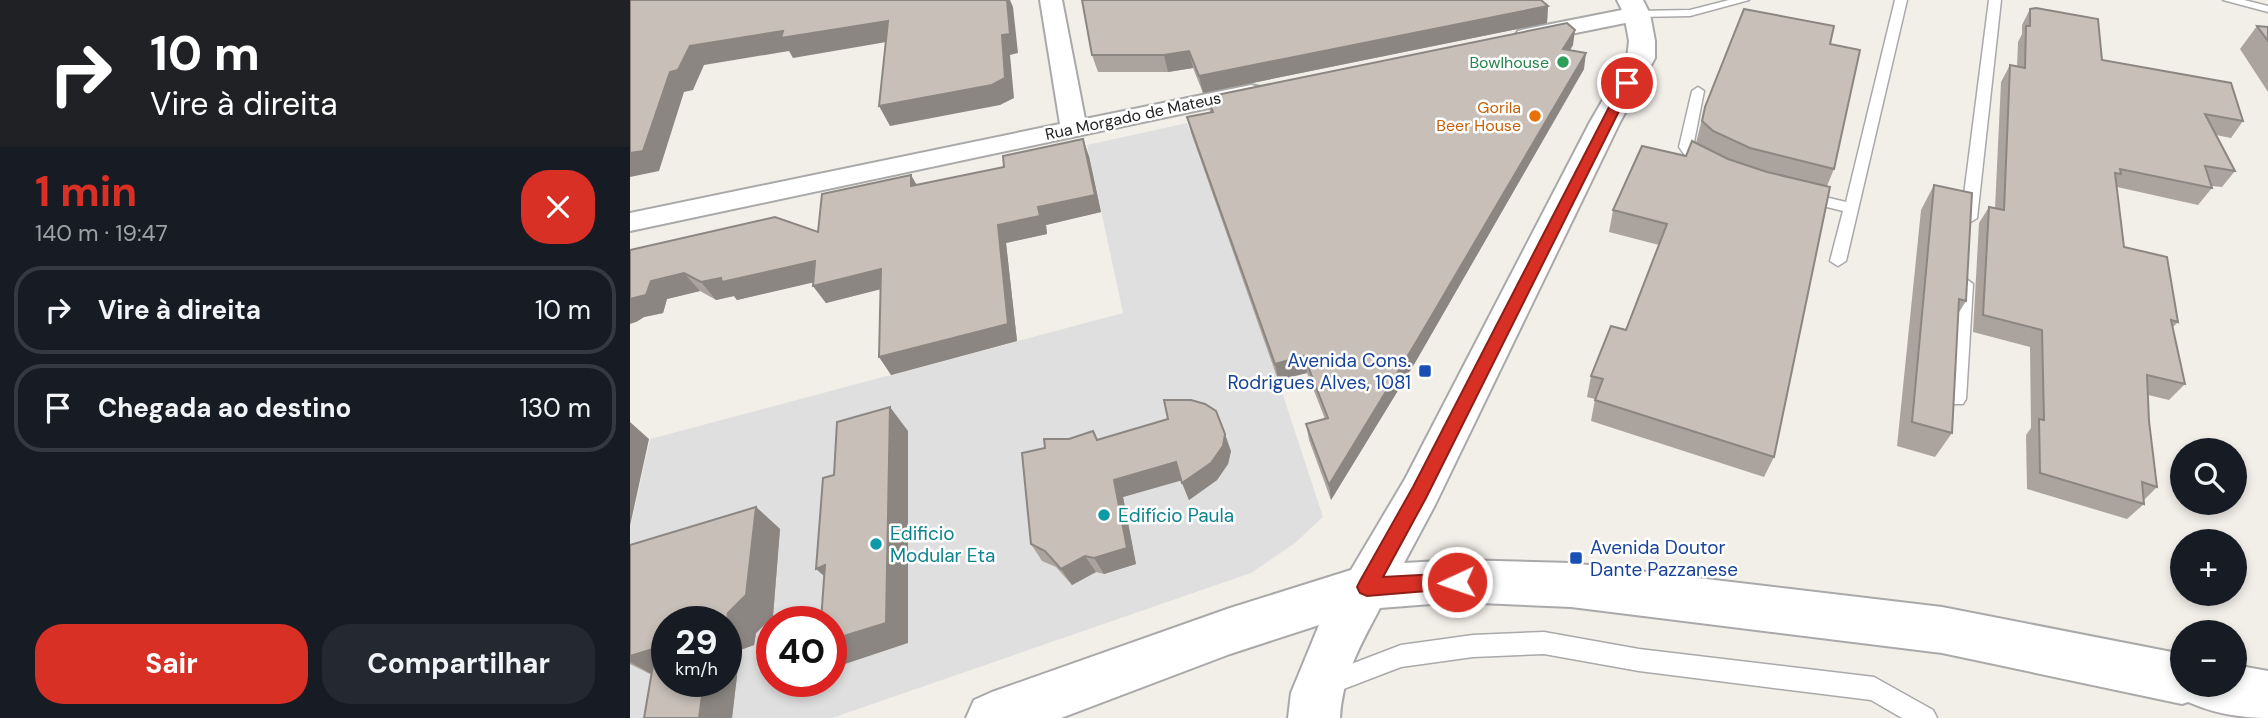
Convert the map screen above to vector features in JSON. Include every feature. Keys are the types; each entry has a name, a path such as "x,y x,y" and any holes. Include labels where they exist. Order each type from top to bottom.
{"street":[{"path":"1051,0 1074,128"},
{"path":"1316,703 1334,645 1420,492 1605,122 1641,58 1642,41 1634,7 1503,41"},
{"name":"Rua Morgado de Mateus","path":"630,222 1275,87"},
{"path":"992,718 1230,631 1367,587 1457,582 1571,585 1942,630 2170,677"},
{"path":"2247,693 2268,697"}],"lane":[{"path":"1634,7 1690,13 1743,0"},
{"path":"1838,261 1900,0"},
{"path":"1968,232 1994,0"},
{"path":"2229,0 2268,9"},
{"path":"1698,91 1686,147 1696,161 1717,170"},
{"path":"1787,193 1852,208"},
{"path":"1957,399 1965,274"},
{"path":"1316,703 1401,656 1473,646 1544,643 1639,660 1874,689 1925,718"}],"shaded area":[{"path":"1187,123 1278,380 1323,517 1295,543 1251,573 832,718 630,718 630,528 650,439 1123,313 1087,145"}],"building":[{"path":"630,0 1007,0 1010,34 1002,35 1005,78 992,85 879,106 888,21 781,38 783,31 690,46 678,70 670,72 643,151 630,153"},
{"path":"1082,0 1541,0 1548,6 1199,76 1189,51 1164,55 1092,55"},
{"path":"1744,9 1834,26 1830,44 1860,50 1834,169 1750,148 1713,131 1702,121 1705,107"},
{"path":"2030,9 2098,19 2102,60 2231,83 2243,121 2205,114 2235,171 2205,166 2212,188 2120,169 2121,174 2115,173 2124,247 2167,257 2178,322 2171,320 2185,384 2147,375 2157,487 2142,482 2144,504 2040,473 2039,419 2044,420 2042,330 1983,315 1989,207 2004,210 2010,65 2025,68 2026,26 2030,26"},
{"path":"1567,23 1575,30 1563,49 1586,53 1329,485 1306,424 1328,418 1304,356 1275,364 1187,117 1213,112 1207,97"},
{"path":"2257,26 2268,27 2268,41"},
{"path":"1083,139 1095,195 1038,207 1040,216 998,225 1008,324 879,357 881,269 813,286 815,261 722,282 721,278 701,282 684,273 651,281 646,295 630,299 630,250 775,217 818,232 822,194 911,175 911,186 1004,167 1003,156"},
{"path":"1692,141 1728,159 1767,172 1830,187 1774,457 1595,400 1603,379 1591,376 1611,326 1626,330 1667,224 1613,210 1642,146 1686,156"},
{"path":"1934,185 1972,193 1966,301 1959,299 1952,433 1912,422"},
{"path":"1164,400 1191,400 1216,411 1225,434 1223,446 1211,463 1182,483 1176,462 1114,480 1127,548 1094,558 1085,556 1061,569 1045,551 1031,544 1022,453 1045,448 1044,439 1069,439 1093,431 1097,440 1168,419"},
{"path":"890,407 886,623 847,635 847,606 822,606 825,565 816,569 823,478 834,475 837,422"},
{"path":"756,507 746,595 735,606 651,606 651,650 630,656 630,545"},
{"path":"651,677 651,697 702,697 699,718 644,718"}],"place":[{"name":"Bowlhouse","path":"1563,62"},
{"name":"Gorila Beer House","path":"1535,116"},
{"name":"Avenida Cons. Rodrigues Alves, 1081","path":"1425,371"},
{"name":"Edifício Paula","path":"1104,515"},
{"name":"Edificio Modular Eta","path":"876,544"},
{"name":"Avenida Doutor Dante Pazzanese","path":"1576,558"}],"route":[{"path":"1457,582 1367,587 1420,492 1627,83"}]}
